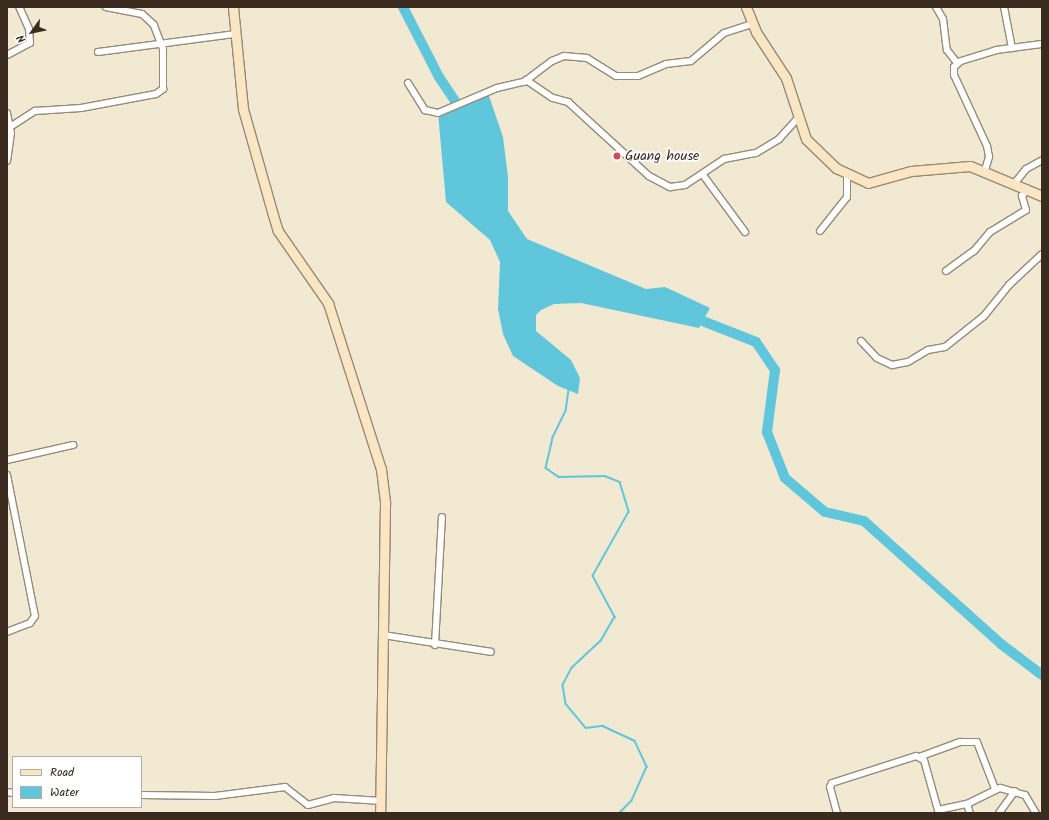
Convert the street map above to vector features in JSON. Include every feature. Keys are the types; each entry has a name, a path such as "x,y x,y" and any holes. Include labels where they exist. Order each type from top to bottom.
{"street":[{"path":"7,55 30,43 29,29 18,7"},
{"path":"10,126 35,111 81,108 161,91 164,58 160,43 146,16 106,7"},
{"path":"233,7 234,34 243,109 276,225 328,303 378,459 385,499 382,802 380,813"},
{"path":"746,7 752,24 783,70 797,119 816,153 847,175 868,183 950,166 985,170 1042,196"},
{"path":"936,7 943,19 947,50 956,63 954,75 988,151 985,170"},
{"path":"1004,7 1012,48"},
{"path":"408,83 425,110 438,113 526,80 552,61 564,56 587,58 616,76 644,75 666,64 691,61 724,33 752,24"},
{"path":"98,52 234,34"},
{"path":"956,63 1012,48 1042,44"},
{"path":"526,80 546,94 568,102 655,181 678,187 703,175 724,159 748,157 769,146 797,119"},
{"path":"7,113 10,126 7,161"},
{"path":"1014,184 1026,169 1042,160"},
{"path":"703,175 745,232"},
{"path":"820,231 847,197 847,175"},
{"path":"946,271 974,251 990,232 1026,210 1022,196 1026,189"},
{"path":"861,341 877,358 892,364 908,362 928,350 945,347 984,316 1009,285 1042,254"},
{"path":"7,460 73,445"},
{"path":"7,475 35,616 30,623 7,632"},
{"path":"435,645 442,517"},
{"path":"384,635 435,645 491,652"},
{"path":"837,813 830,787 832,783 960,742 977,742 995,789"},
{"path":"919,756 925,763 938,811 967,804 995,789 1015,791 1025,795 1036,813"},
{"path":"142,795 215,796 285,787 308,805 334,798 382,802"},
{"path":"999,813 1015,791"},
{"path":"967,804 970,813"}],"water":[{"path":"488,93 503,137 508,177 508,211 527,239 646,289 665,287 710,308 699,328 581,303 554,304 541,310 536,315 536,331 571,360 580,378 578,394 558,386 513,356 503,334 498,309 500,262 490,240 446,202 438,113"}],"waterway":[{"path":"403,7 439,77 463,113"},
{"path":"690,316 756,342 775,370 767,432 785,478 825,512 864,521 1001,644 1042,675"},
{"path":"569,390 566,411 553,438 546,468 559,477 605,476 620,482 629,512 593,576 615,617 601,641 572,668 563,685 566,704 586,728 603,726 635,741 647,767 632,801 620,813"}],"place":[{"name":"Guang house","path":"617,156"}]}
